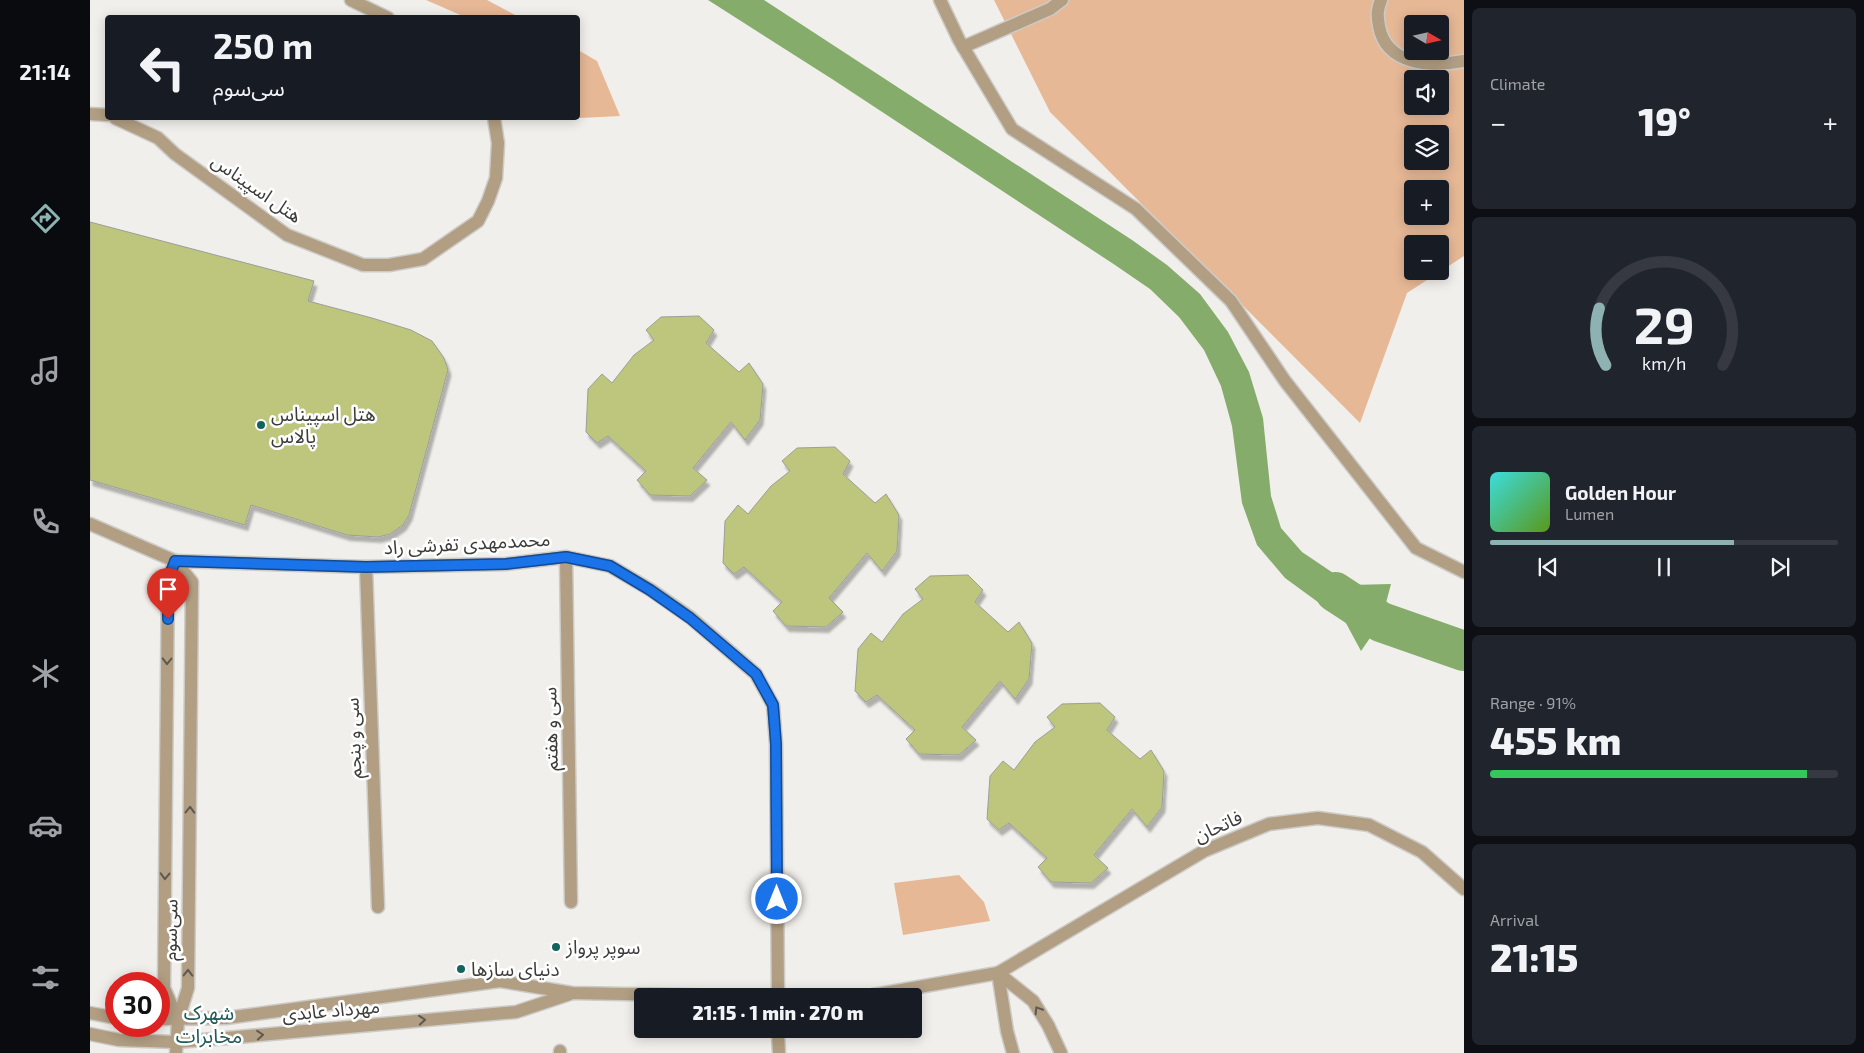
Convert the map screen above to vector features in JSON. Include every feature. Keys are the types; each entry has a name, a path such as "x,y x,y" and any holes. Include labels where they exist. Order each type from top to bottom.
{"street":[{"path":"351,0 382,15"},
{"path":"940,0 1012,129 1136,209 1231,301 1285,381 1416,548 1464,572"},
{"path":"964,46 1050,9 1062,0"},
{"path":"1381,0 1376,12 1380,35 1392,52 1410,60 1431,64 1448,64 1464,61"},
{"path":"90,114 105,115"},
{"name":"هتل اسپیناس","path":"119,120 158,138 175,154 287,235 363,265 389,265 423,259 478,221 488,201 496,178 498,143 494,120"},
{"path":"90,524 175,561"},
{"path":"90,531 106,532"},
{"name":"محمدمهدی تفرشی راد","path":"175,561 366,567 506,564 566,557 610,566 650,590 690,618 756,674 773,705 776,744 778,988"},
{"name":"سی و هفتم","path":"566,557 571,902"},
{"name":"سی‌سوم","path":"175,561 168,580 164,988 178,1020"},
{"name":"سی‌سوم","path":"175,561 192,582 188,988 178,1020"},
{"name":"سی و پنجم","path":"366,567 378,907"},
{"name":"فاتحان","path":"998,973 1204,851 1270,824 1318,818 1369,825 1422,852 1464,889"},
{"path":"998,973 1007,1031 1013,1053"},
{"path":"913,988 998,973 1033,1001 1048,1025 1061,1053"},
{"name":"مهرداد عابدی","path":"170,1020 226,1018 500,981 572,993 634,994"},
{"name":"مهرداد عابدی","path":"90,1034 176,1048 516,1012 572,993"},
{"path":"90,1012 105,1015"},
{"path":"176,1048 178,1020"},
{"path":"778,1038 779,1053"}],"shaded area":[{"path":"426,0 487,0 515,15 460,15"},
{"path":"708,0 764,0 1132,240 1167,265 1200,294 1228,332 1249,372 1263,418 1271,496 1281,528 1302,552 1351,585 1391,584 1381,622 1361,651 1340,612 1322,605 1285,578 1257,545 1242,503 1232,426 1221,386 1204,350 1179,317 1150,289 1115,265"},
{"path":"994,0 1464,0 1464,256 1449,266 1449,235 1404,235 1404,280 1427,280 1407,293 1360,423 1050,112"},
{"path":"580,51 597,61 620,116 580,118"},
{"path":"959,875 984,902 990,921 903,935 894,883"}],"building":[{"name":"هتل اسپیناس پالاس","path":"90,222 314,281 308,301 411,330 432,341 444,358 448,370 409,515 403,525 390,534 378,537 347,535 251,505 245,525 90,480"},
{"path":"699,316 714,330 706,343 739,372 749,363 763,384 760,420 745,440 731,422 693,468 707,480 690,496 650,495 637,480 646,471 608,436 597,443 586,432 588,389 602,374 612,383 634,355 654,340 646,330 661,317"},
{"path":"835,447 850,461 843,474 875,503 886,494 899,515 897,551 882,571 867,553 829,598 843,612 826,627 786,626 773,611 782,602 744,567 734,574 723,563 725,521 738,505 748,514 771,486 790,471 782,461 797,448"},
{"path":"968,575 983,590 975,602 1008,632 1019,622 1032,643 1029,679 1015,699 1000,681 962,727 976,740 959,755 919,754 906,739 915,730 877,695 866,702 855,691 858,649 871,633 882,642 903,614 923,599 915,589 930,576"},
{"path":"1100,703 1115,717 1107,730 1140,759 1151,750 1164,771 1162,807 1147,827 1132,809 1094,855 1108,868 1091,883 1051,882 1038,867 1047,858 1009,823 999,830 987,819 990,776 1003,761 1014,770 1035,742 1055,727 1047,717 1062,704"}],"waterway":[{"path":"1335,592 1381,622 1464,651"}],"place":[{"name":"هتل اسپیناس پالاس","path":"261,425"},
{"name":"سوپر پرواز","path":"556,947"},
{"name":"دنیای سازها","path":"461,969"}],"district":[{"name":"شهرک مخابرات","path":"209,1024"}],"route":[{"path":"168,619 168,580 175,561 366,567 506,564 566,557 610,566 650,590 690,618 756,674 773,705 776,744 777,899"}]}
